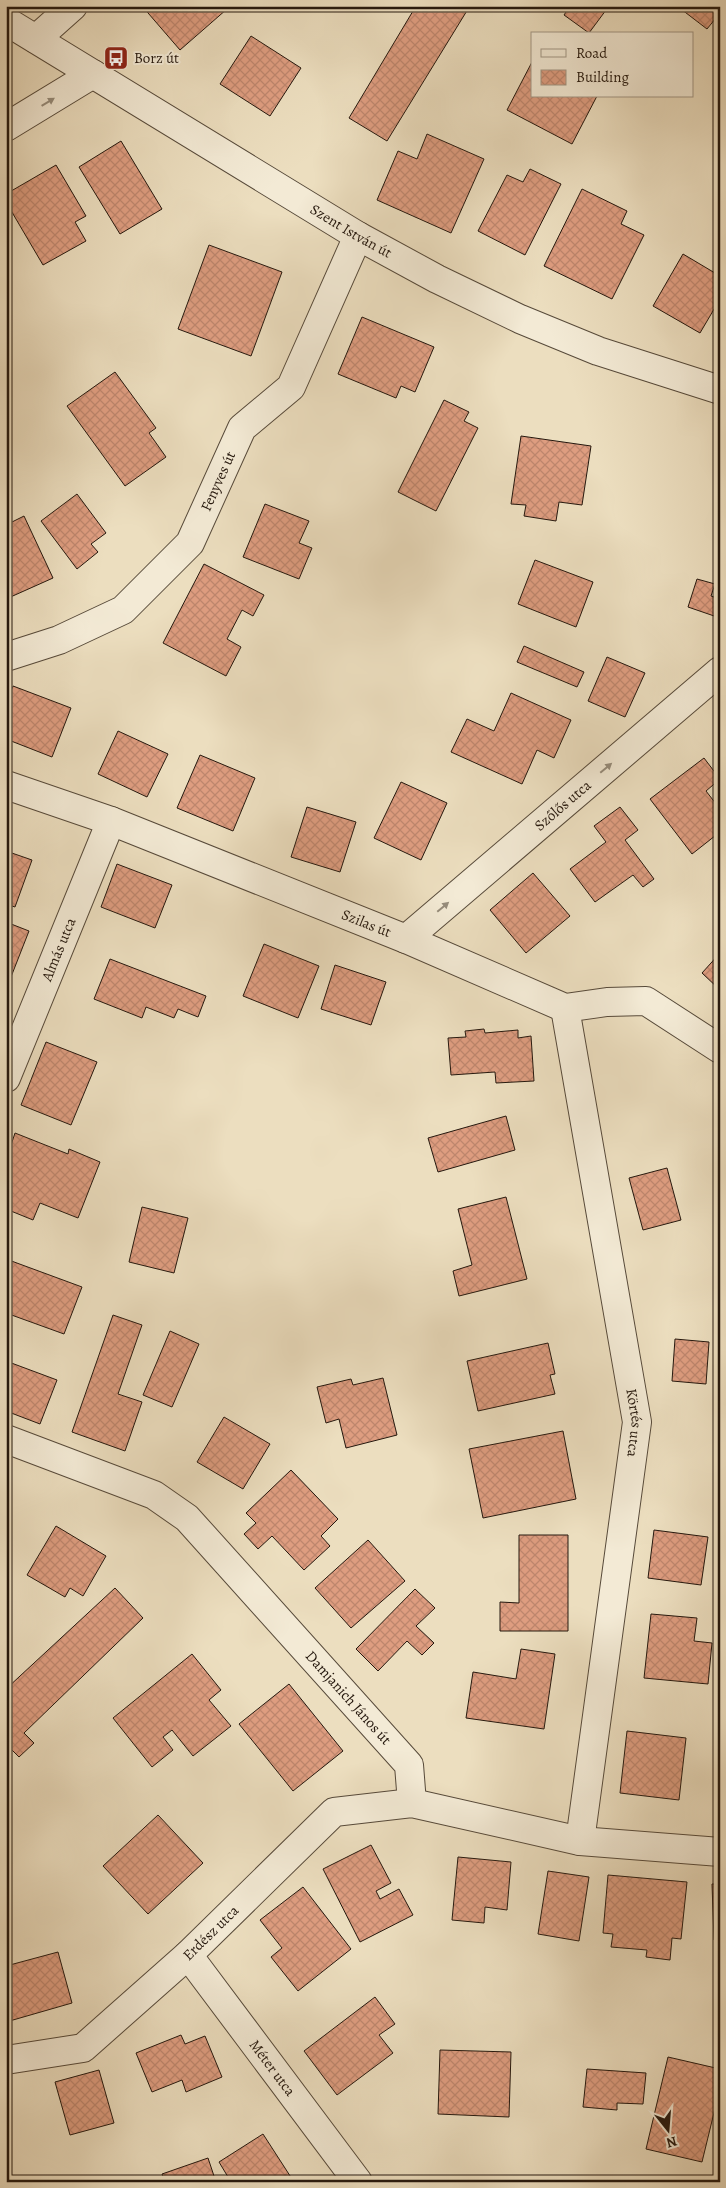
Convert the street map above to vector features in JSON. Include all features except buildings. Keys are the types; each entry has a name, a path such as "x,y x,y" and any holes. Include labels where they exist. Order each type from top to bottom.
{"street":[{"path":"36,39 73,6"},
{"name":"Szent István út","path":"6,21 358,236 437,279 520,319 598,351 720,390"},
{"path":"6,127 93,74"},
{"name":"Fenyves út","path":"6,657 59,640 122,610 190,543 242,428 292,387 358,236"},
{"name":"Szőlős utca","path":"406,939 720,671"},
{"name":"Szilas út","path":"6,785 111,821 406,939 565,1008"},
{"name":"Almás utca","path":"6,1078 111,821"},
{"path":"565,1008 607,1002 646,1001 720,1049"},
{"name":"Körtés utca","path":"565,1008 637,1422 580,1841"},
{"name":"Damjanich János út","path":"6,1439 154,1495 187,1518 409,1765 412,1803"},
{"path":"412,1803 580,1841 720,1852"},
{"name":"Erdész utca","path":"6,2060 83,2048 188,1955 334,1812 412,1803"},
{"name":"Méter utca","path":"188,1955 358,2182"}],"place":[{"name":"Borz út","path":"116,58"}]}
